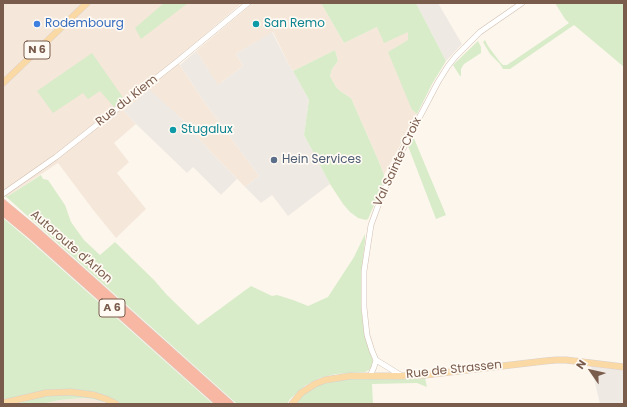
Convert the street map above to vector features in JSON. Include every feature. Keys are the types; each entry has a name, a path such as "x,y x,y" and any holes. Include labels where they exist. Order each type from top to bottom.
{"highway":[{"name":"Autoroute d'Arlon","path":"3,203 230,404"},
{"name":"Autoroute d'Arlon","path":"3,212 32,236 220,404"}],"main road":[{"name":"N 6","path":"3,83 87,3"},
{"name":"Rue de Strassen","path":"292,404 300,393 315,384 325,380 350,376 402,376 545,360 566,360 624,367"},
{"path":"3,403 46,393 71,392 94,395 116,404"}],"street":[{"name":"Rue du Kiem","path":"4,194 56,157 179,60 248,3"},
{"name":"Val Sainte-Croix","path":"376,360 367,335 364,307 364,271 371,225 389,177 438,82 448,66 456,56 482,31 522,3"},
{"path":"370,376 376,360 402,376"}],"shaded area":[{"path":"3,3 242,3 176,59 203,100 259,176 245,187 209,150 183,120 149,90 124,111 136,124 114,143 129,162 117,173 146,209 116,238 58,163 8,196 3,193"},
{"path":"253,3 321,3 344,43 377,27 408,31 412,110 417,114 384,175 351,98 336,87 330,76 332,69 338,61 335,50 293,71 273,32 236,54 243,66 218,86 196,51"},
{"path":"416,3 438,3 462,44 446,61"},
{"path":"272,32 309,100 304,135 330,184 288,216 272,195 261,203 245,187 259,176 203,100 180,65 196,51 218,85 243,66 236,54"},
{"path":"149,89 183,120 237,179 221,195 193,167 187,173 124,111"},
{"path":"591,366 624,370 624,404 600,404"},
{"path":"83,398 93,399 108,404 41,404 60,400"}],"green space":[{"path":"164,3 188,3 141,39 135,28"},
{"path":"321,3 416,3 446,61 432,84 417,114 412,110 388,52 408,40 408,32 384,43 377,27 344,43"},
{"path":"555,3 624,3 624,67 574,25 510,69 503,69 490,54 483,42 485,40 500,62 503,65 507,65 569,23"},
{"path":"478,41 481,47 481,53 464,64 461,69 460,76 453,65"},
{"path":"335,50 338,61 332,69 330,76 336,87 351,98 384,175 382,187 368,219 366,220 358,218 343,204 330,184 304,135 309,100 293,71"},
{"path":"92,53 124,99 114,107 100,91 88,99 83,93 53,113 37,91"},
{"path":"413,136 446,215 436,219 408,146"},
{"path":"41,175 43,179 48,180 65,205 71,222 84,240 100,255 115,242 198,325 251,286 272,296 277,295 308,306 328,297 354,257 365,234 361,275 361,308 366,341 373,361 372,366 365,372 336,374 320,378 306,385 290,399 287,404 237,404 3,194 8,196"},
{"path":"3,218 213,404 122,404 95,392 72,389 3,400"},
{"path":"425,378 427,387 417,383 372,384 373,404 296,404 307,391 326,382 349,379"},
{"path":"63,394 88,396 103,400 103,402 83,398 60,400 41,404 16,404 40,397"}],"place":[{"name":"Rodembourg","path":"37,24"},
{"name":"San Remo","path":"256,24"},
{"name":"Stugalux","path":"173,130"},
{"name":"Hein Services","path":"274,160"}]}
